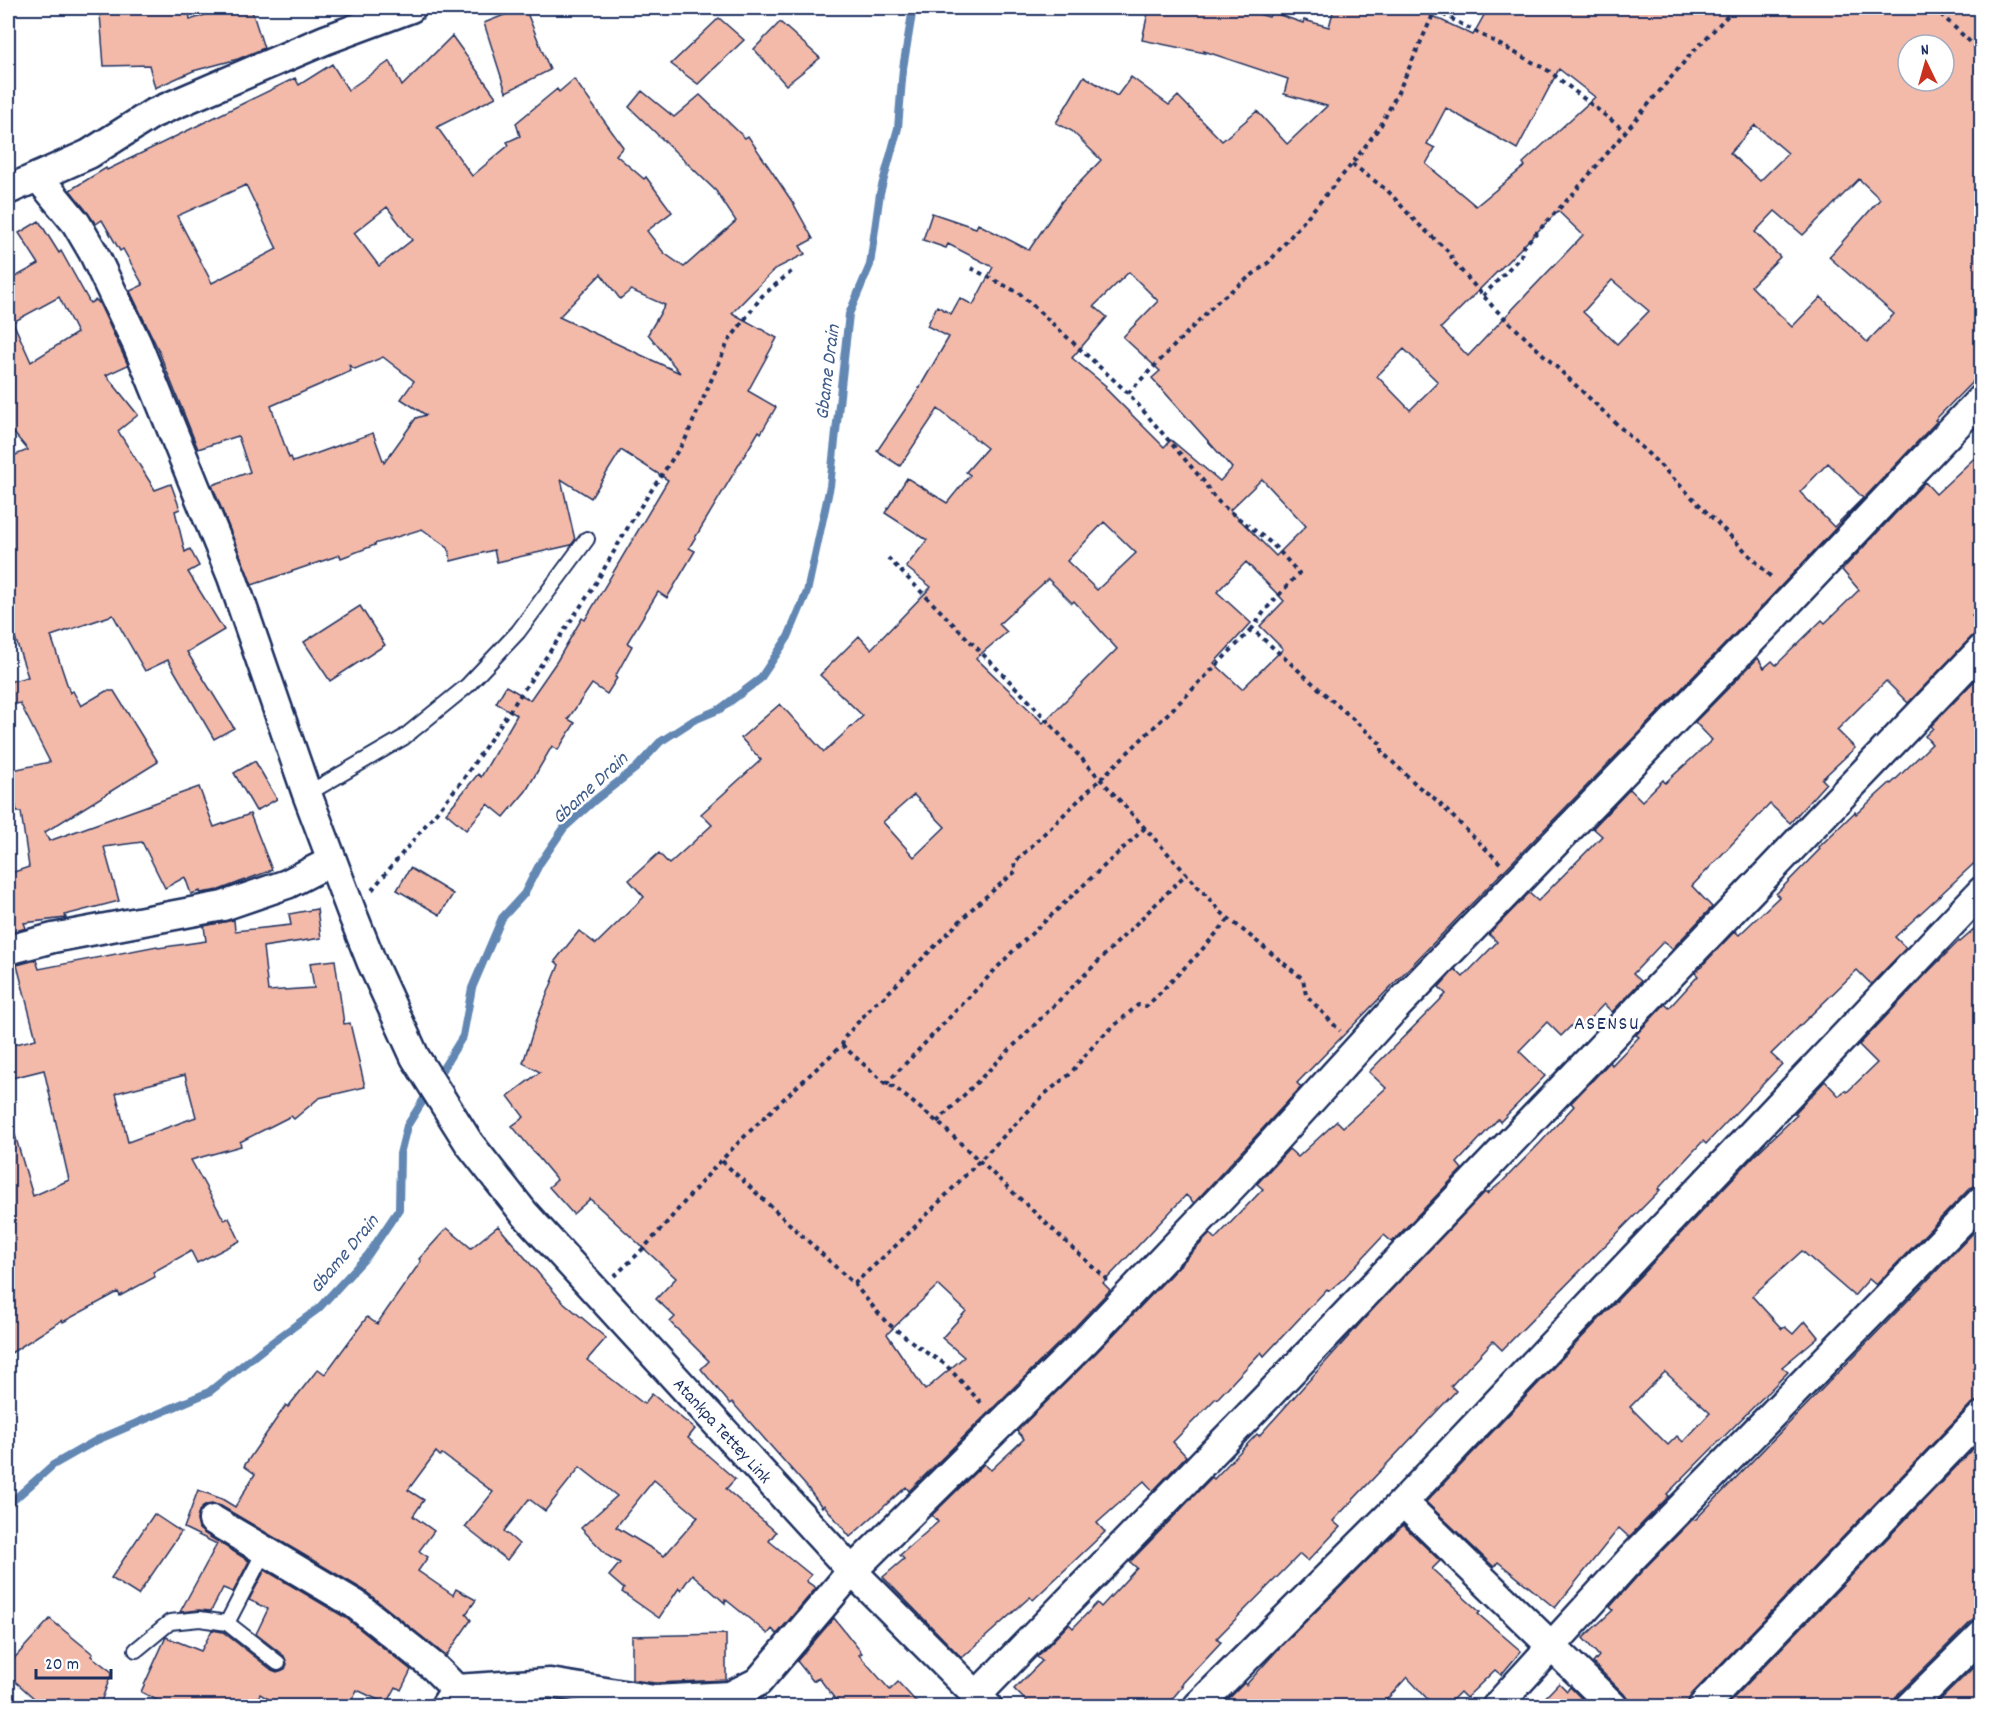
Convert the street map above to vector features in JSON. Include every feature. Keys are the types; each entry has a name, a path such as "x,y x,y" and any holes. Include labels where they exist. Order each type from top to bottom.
{"street":[{"path":"8,190 89,154 152,114 325,40 411,8"},
{"name":"Atankpa Tettey Link","path":"38,177 82,233 137,344 232,577 307,794 352,914 415,1057 470,1143 524,1213 852,1571 982,1701"},
{"path":"213,1520 355,1604 434,1667 450,1698 550,1683 654,1700 730,1696 758,1682 852,1571 1125,1299 1241,1177 1357,1049 1982,398"},
{"path":"982,1701 1267,1397 1982,649"},
{"path":"8,950 53,938 223,906 287,884 332,861"},
{"path":"1198,1707 1403,1502 1982,891"},
{"path":"1497,1707 1660,1528 1982,1200"},
{"path":"1703,1707 1982,1416"},
{"path":"1403,1502 1613,1707"},
{"path":"1910,1707 1982,1635"}],"lane":[{"path":"307,794 403,738 467,686 518,632 588,539"},
{"path":"227,1623 265,1550"},
{"path":"136,1650 170,1622 200,1619 227,1623 278,1663"}],"path":[{"path":"1483,296 1521,256 1523,248 1572,195 1690,55 1735,8"},
{"path":"1934,8 1982,53"},
{"path":"1128,393 1218,301 1269,262 1352,164 1381,125 1435,9 1549,71 1625,131"},
{"path":"1352,164 1388,191 1415,221 1451,254 1452,260 1483,296 1658,463 1792,597"},
{"path":"596,1291 621,1270 686,1203 722,1161 788,1095 842,1046 844,1038 875,1003 881,1000 976,905 1016,871 1014,863 1252,629 1266,609 1299,573 1274,545 1229,511 1208,491 1206,484 1128,393 1019,293 971,268"},
{"path":"352,914 462,781 482,752 593,588 635,515 685,440 728,342 762,296 792,271"},
{"path":"888,558 1032,704 1229,919 1303,979 1306,995 1357,1049"},
{"path":"1252,629 1382,745 1382,752 1434,798 1459,825 1518,880"},
{"path":"886,1084 1014,950 1146,827"},
{"path":"937,1122 1187,873"},
{"path":"854,1284 904,1238 1046,1093 1069,1075 1099,1039 1138,1005 1147,1006 1229,919"},
{"path":"842,1046 886,1084 894,1087 937,1122 1066,1244 1080,1253 1125,1299"},
{"path":"722,1161 854,1284 886,1322 945,1364 1000,1424"}],"building":[{"path":"160,8 189,8 190,20 225,8 251,8 264,48 238,59 193,71 155,88 149,65 104,66 100,14"},
{"path":"525,8 550,70 506,92 484,23"},
{"path":"1149,8 1238,8 1269,17 1271,12 1303,23 1304,20 1329,27 1334,8 1415,8 1473,35 1488,8 1982,8 1982,372 1764,604 1297,1083 1301,1087 1194,1203 1186,1195 1103,1283 1110,1290 1073,1329 909,1491 906,1487 850,1537 701,1369 709,1361 670,1322 675,1317 656,1299 676,1278 590,1199 573,1214 549,1187 557,1180 512,1126 524,1117 508,1096 540,1072 523,1063 536,1022 559,965 555,961 579,931 596,944 644,897 629,880 659,853 669,864 712,825 701,814 761,760 741,738 780,704 824,752 863,716 820,675 859,636 871,649 931,587 906,567 927,540 885,513 907,478 947,503 970,475 966,472 987,448 938,409 900,466 877,451 917,392 949,337 927,326 937,306 951,314 960,298 973,305 993,267 948,244 946,248 923,240 932,213 976,228 978,224 1029,250 1062,201 1101,160 1072,131 1056,123 1084,76 1117,96 1131,77 1169,105 1178,96 1222,141 1257,111 1287,144 1327,106 1284,94 1288,79 1204,51 1205,53 1142,40","holes":["1559,69 1595,97 1523,163 1525,166 1476,206 1426,164 1435,148 1427,144 1446,108 1517,149","1755,125 1788,153 1760,181 1730,153","1859,179 1880,199 1829,257 1894,314 1867,342 1821,297 1792,327 1751,286 1780,257 1755,232 1775,211 1803,235","1558,211 1583,235 1468,356 1441,328","1129,272 1158,301 1123,337 1160,371 1152,378 1232,468 1220,481 1171,440 1164,447 1105,388 1106,386 1072,358 1107,317 1094,306","1612,280 1649,311 1617,344 1583,312","1404,349 1438,382 1410,410 1377,376","1828,463 1863,498 1834,527 1800,492","1262,479 1306,526 1276,556 1230,510","1104,522 1136,553 1097,590 1067,561","1246,562 1284,601 1260,626 1283,649 1242,689 1214,663 1251,623 1217,592","1048,579 1072,603 1074,601 1117,649 1043,723 976,658 1007,632 999,624","914,795 945,827 914,857 883,822","938,1285 966,1311 942,1338 964,1357 925,1390 887,1334"]},
{"path":"719,18 744,40 698,84 671,64"},
{"path":"780,22 820,58 786,85 754,49"},
{"path":"452,36 496,97 437,127 472,176 509,145 507,142 520,136 516,123 557,89 559,92 574,79 623,147 616,155 644,179 646,177 672,212 647,231 664,253 684,267 736,221 716,191 629,107 642,91 674,117 700,95 745,138 748,136 793,203 813,239 800,246 805,254 775,269 732,313 777,338 748,391 776,407 761,433 759,431 689,548 695,551 667,598 658,592 627,643 632,646 607,694 592,684 568,719 575,723 558,750 552,746 526,791 504,817 488,804 466,830 446,813 478,774 481,777 517,715 496,703 506,686 530,700 557,661 582,618 585,620 668,480 621,450 591,498 561,479 575,540 571,545 497,562 494,550 451,561 448,548 422,529 374,544 341,558 340,555 252,585 212,485 250,472 238,436 198,449 158,349 130,291 143,285 123,249 120,251 102,220 96,224 70,190 106,168 107,170 295,78 299,85 332,64 348,90 390,61 402,86","holes":["246,185 277,249 212,283 177,216","387,207 412,240 379,266 354,233","601,274 620,299 631,290 665,305 648,334 680,373 559,317","383,357 414,381 401,399 426,415 416,418 384,463 373,433 293,462 291,457 289,458 271,406 351,371 349,365 355,369"]},
{"path":"39,221 59,253 61,251 90,303 96,300 99,303 128,365 106,375 138,415 118,431 155,490 171,484 180,509 175,511 185,552 190,549 199,566 188,572 224,630 187,652 234,728 214,739 168,660 145,671 113,615 51,636 70,693 73,691 81,706 106,691 114,691 158,762 45,832 49,841 199,787 214,827 250,814 272,870 219,890 191,894 185,877 165,888 142,842 104,847 119,901 65,915 66,918 24,923 26,928 9,933 8,874 29,867 21,812 17,812 8,771 50,762 20,703 8,706 8,682 28,677 8,616 8,458 28,450 8,426 8,281 39,264 19,233","holes":["59,297 77,333 31,362 13,322"]},
{"path":"1982,451 1982,607 1972,616 1982,626 1908,703 1886,681 1837,730 1855,748 1822,779 1826,783 1790,823 1770,804 1692,886 1712,907 1672,949 1664,941 1633,974 1641,981 1612,1012 1604,1004 1580,1029 1574,1023 1561,1036 1547,1022 1519,1051 1545,1076 1500,1122 1498,1119 1457,1163 1462,1169 1392,1242 1384,1235 1343,1279 1329,1291 1327,1289 1264,1356 1261,1352 1173,1442 1186,1456 1153,1491 1144,1481 1097,1523 1105,1532 1033,1600 1030,1597 962,1658 883,1577 904,1559 900,1555 938,1522 932,1515 984,1464 991,1470 1024,1439 1017,1431 1097,1352 1210,1234 1215,1239 1263,1189 1257,1184 1289,1149 1298,1157 1337,1121 1343,1127 1386,1088 1369,1072 1446,994 1439,987 1455,969 1463,977 1497,942 1489,934 1529,893 1538,901 1602,836 1593,828 1630,789 1642,801 1663,780 1665,783 1712,740 1695,722 1758,658 1764,668 1772,661 1776,665 1822,620 1825,623 1859,590 1842,570 1925,482 1936,494"},
{"path":"360,606 385,645 330,681 304,642"},
{"path":"1982,673 1982,856 1895,937 1906,948 1871,984 1857,970 1771,1054 1782,1064 1706,1144 1703,1141 1658,1189 1660,1190 1502,1350 1493,1341 1451,1386 1456,1391 1333,1521 1340,1527 1308,1561 1300,1554 1217,1638 1221,1642 1181,1685 1183,1686 1165,1707 1032,1707 1014,1689 1042,1661 1037,1657 1069,1624 1073,1628 1097,1603 1101,1607 1137,1568 1130,1562 1212,1477 1214,1479 1257,1434 1259,1436 1374,1308 1485,1192 1487,1194 1503,1181 1540,1143 1574,1106 1571,1103 1610,1062 1612,1065 1639,1037 1636,1035 1665,1004 1669,1008 1698,976 1695,973 1735,931 1739,935 1779,897 1776,894 1820,849 1819,847 1855,812 1856,814 1891,784 1932,744 1925,736 1933,728 1931,726"},
{"path":"255,761 277,799 256,811 234,773"},
{"path":"410,868 453,894 440,915 397,890"},
{"path":"317,909 321,938 263,947 268,991 314,988 310,963 335,960 344,1024 350,1023 365,1087 319,1098 294,1119 291,1116 240,1142 241,1146 191,1160 224,1220 229,1218 240,1241 197,1263 191,1251 153,1272 155,1277 120,1296 118,1292 63,1322 62,1320 8,1355 8,1237 12,1235 8,1220 8,1129 13,1128 33,1196 69,1180 44,1070 8,1079 8,1046 36,1039 17,965 36,960 39,969 157,946 158,948 206,941 204,926 234,920 235,931 291,925 289,914","holes":["185,1075 196,1117 128,1142 116,1093"]},
{"path":"1982,923 1982,1184 1970,1188 1876,1285 1869,1279 1854,1296 1802,1251 1752,1296 1782,1329 1785,1327 1793,1334 1805,1321 1818,1337 1782,1367 1788,1372 1667,1494 1669,1496 1629,1537 1619,1528 1555,1608 1498,1562 1494,1567 1426,1502 1755,1155 1797,1115 1795,1113 1825,1081 1839,1096 1845,1090 1847,1092 1877,1063 1859,1045 1929,971","holes":["1665,1372 1710,1413 1683,1442 1677,1436 1668,1445 1630,1407"]},
{"path":"1982,1224 1982,1400 1970,1405 1691,1695 1687,1707 1629,1707 1629,1701 1624,1694 1593,1663 1599,1656 1583,1638 1613,1610 1610,1607 1643,1570 1693,1519 1695,1520"},
{"path":"498,1226 562,1301 606,1338 587,1360 644,1404 652,1394 695,1429 688,1438 735,1479 726,1489 776,1532 769,1541 811,1575 806,1581 816,1588 777,1634 772,1629 768,1634 725,1599 725,1603 692,1574 681,1590 679,1588 659,1618 622,1592 624,1589 609,1576 620,1563 608,1556 581,1528 617,1496 580,1467 545,1511 529,1499 504,1531 519,1544 507,1560 465,1527 493,1492 442,1454 440,1456 436,1452 408,1490 424,1500 413,1516 434,1531 419,1551 428,1557 418,1571 453,1595 456,1589 476,1600 466,1614 471,1620 446,1656 364,1590 214,1504 205,1505 199,1511 197,1520 199,1529 249,1561 233,1592 223,1588 211,1611 180,1612 217,1544 184,1528 198,1490 222,1499 235,1507 255,1474 244,1466 286,1405 288,1407 318,1369 325,1374 367,1317 377,1324 421,1261 419,1259 447,1228 471,1248","holes":["654,1480 698,1517 664,1556 616,1527"]},
{"path":"1982,1440 1982,1611 1898,1694 1894,1707 1725,1707"},
{"path":"154,1514 181,1532 138,1595 111,1578"},
{"path":"1403,1525 1440,1561 1432,1569 1480,1612 1478,1614 1521,1651 1501,1675 1495,1670 1466,1698 1460,1692 1445,1707 1435,1707 1407,1677 1380,1707 1221,1707 1244,1683 1246,1685 1281,1646"},
{"path":"265,1570 346,1618 411,1670 401,1690 396,1687 387,1704 357,1690 348,1707 282,1707 260,1694 254,1707 170,1707 141,1692 166,1637 201,1651 212,1630 223,1632 272,1670 277,1672 285,1669 287,1664 284,1656 256,1634 268,1609 249,1600"},
{"path":"834,1618 862,1653 859,1655 890,1690 898,1682 921,1707 841,1707 819,1678 813,1681 797,1661"},
{"path":"50,1619 112,1672 99,1707 44,1707 8,1675 8,1665"},
{"path":"726,1634 726,1680 655,1683 632,1680 632,1636"},
{"path":"1982,1659 1982,1707 1933,1707"},
{"path":"1559,1683 1567,1691 1570,1687 1590,1707 1536,1707"}],"waterway":[{"name":"Gbame Drain","path":"437,1078 463,1036 472,988 502,918 524,894 540,863 564,828 636,768 660,742 694,720 720,709 760,679 788,637 807,592 830,486 849,314 870,265 880,193 898,128 903,68 913,8"},
{"name":"Gbame Drain","path":"8,1505 53,1465 97,1440 209,1392 318,1309 368,1255 399,1209 400,1154 407,1126 429,1091"}],"district":[{"name":"ASENSU","path":"1607,1022"}]}
